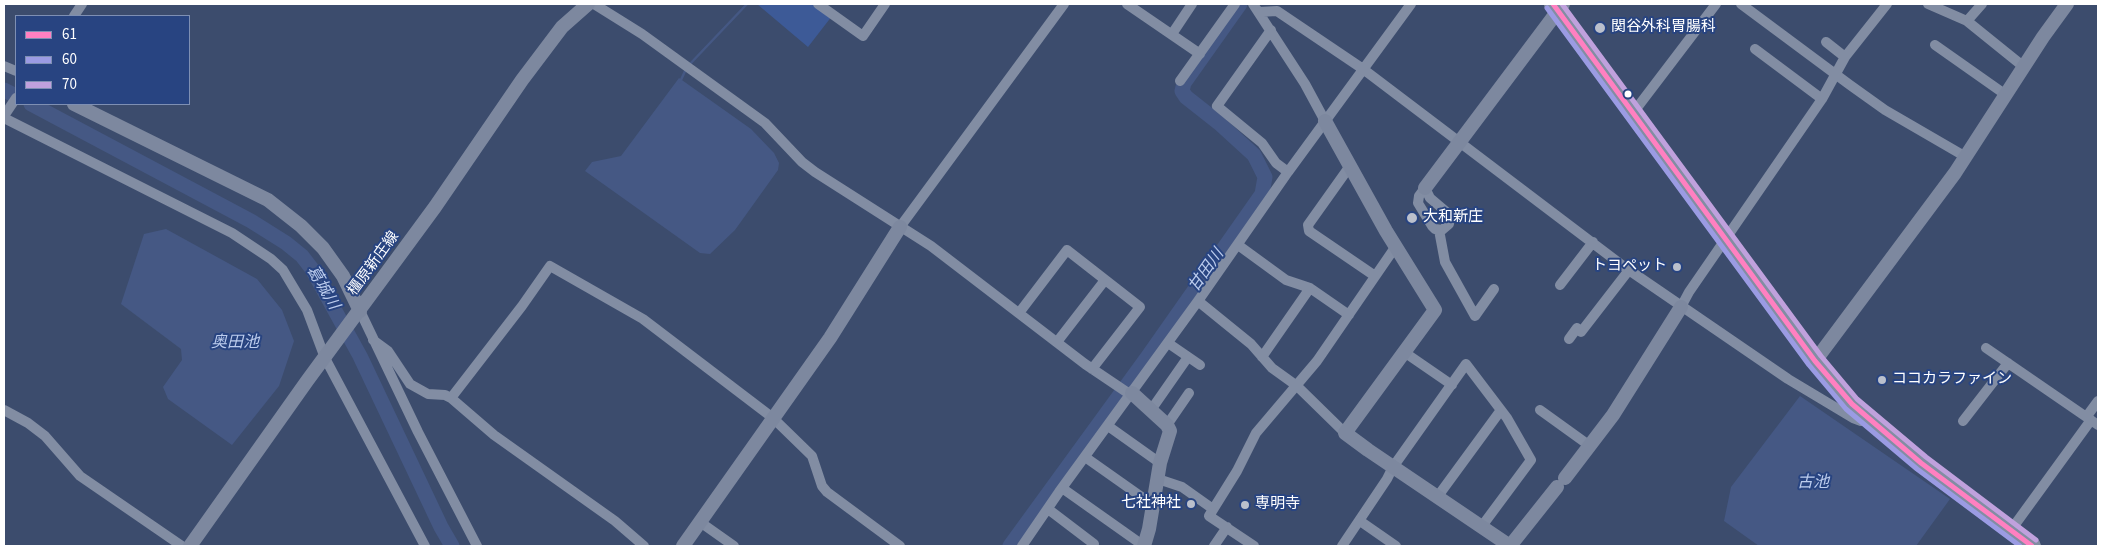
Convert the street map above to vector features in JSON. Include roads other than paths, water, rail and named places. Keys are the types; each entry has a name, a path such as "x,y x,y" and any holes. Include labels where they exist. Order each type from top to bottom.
{"highway":[{"path":"1558,6 1725,240 1815,361 1852,404 1921,463 2032,546"}],"street":[{"path":"75,15 82,4"},
{"name":"橿原新庄線","path":"190,546 445,193 544,51 570,18 588,4"},
{"path":"594,4 688,67 766,123 802,162 815,172 931,246 1092,369 1130,394 1167,425 1170,431 1160,463 1144,546 1062,488"},
{"path":"818,4 863,36 885,4"},
{"path":"683,546 830,338 900,228 1062,7 1051,4"},
{"path":"1127,4 1200,54"},
{"path":"1172,34 1192,4"},
{"path":"1180,81 1235,4"},
{"path":"1022,546 1198,302 1288,172 1411,4"},
{"path":"1633,112 1716,4"},
{"path":"1741,4 1885,110 1966,157"},
{"path":"1198,302 1251,344 1272,368 1297,386 1346,433 1510,546 1613,416 1689,292 1822,99 1845,58 1887,4"},
{"path":"1928,4 1967,21 2024,67"},
{"path":"1967,21 1982,4"},
{"path":"1815,361 1966,157 2043,37 2067,4"},
{"path":"1425,188 1430,198 1450,215 1451,219 1446,228 1439,230 1432,226 1418,203 1419,196 1558,6"},
{"path":"1256,8 1275,7 1460,141 1629,270 1788,379 1853,418 1870,420"},
{"path":"1256,8 1305,84 1350,166 1434,310 1346,433"},
{"path":"1271,30 1217,106 1262,143 1276,163 1288,172"},
{"path":"1826,42 1845,58"},
{"path":"1935,45 2006,94"},
{"path":"1755,49 1822,99"},
{"path":"15,100 4,116 232,233 271,259 283,270 307,310 425,546"},
{"path":"76,105 268,200 301,226 323,248 343,276 358,313 477,546"},
{"path":"1350,166 1308,225 1309,231 1375,276"},
{"path":"1439,230 1445,262 1475,316 1494,289"},
{"path":"1560,285 1593,242"},
{"path":"1238,245 1286,280 1310,288 1349,314"},
{"path":"1254,546 1209,516 1236,472 1256,434 1297,386 1396,246"},
{"path":"1019,313 1067,250 1140,307 1092,369"},
{"path":"451,398 522,306 550,266 643,319 773,418 812,456 822,486 827,492 900,546"},
{"path":"1569,339 1577,328 1581,332 1629,270"},
{"path":"1056,342 1105,280"},
{"path":"1262,357 1310,288"},
{"path":"373,340 388,351 410,384 428,394 445,395 451,398 494,435 615,521 644,546"},
{"path":"1168,343 1200,365"},
{"path":"1986,348 2092,420"},
{"path":"1404,352 1452,385"},
{"path":"1151,410 1188,357"},
{"path":"1963,421 2008,363"},
{"path":"1342,546 1360,521 1393,467 1466,364 1501,410 1531,460 1482,526"},
{"path":"1167,425 1189,392"},
{"path":"2011,530 2092,420 2098,401"},
{"path":"4,410 28,423 46,436 80,476 182,546"},
{"path":"1438,496 1501,410"},
{"path":"1540,410 1590,446"},
{"path":"1108,426 1160,463"},
{"path":"1085,457 1153,505"},
{"path":"1158,479 1182,487 1213,509"},
{"path":"1048,508 1094,544"},
{"path":"1360,521 1396,546"},
{"path":"700,522 734,546"},
{"path":"1214,546 1227,528"}],"water":[{"path":"679,78 751,129 774,153 779,163 778,170 735,230 710,254 700,253 585,171 592,162 621,156"},
{"name":"奥田池","path":"166,229 257,279 282,310 294,341 279,386 232,445 168,399 163,387 182,360 181,349 121,304 144,234"},
{"name":"古池","path":"1800,396 1950,499 1916,546 1759,546 1724,521 1731,487"}],"waterway":[{"path":"689,65 747,4"},
{"name":"甘田川","path":"1010,546 1149,355 1262,194 1265,177 1254,155 1219,123 1186,97 1182,91 1184,83 1240,4"},
{"path":"680,82 686,69"},
{"name":"葛城川","path":"4,90 15,96"},
{"name":"葛城川","path":"33,105 251,221 286,243 302,256 312,269 360,356 441,527 452,546"}],"place":[{"name":"関谷外科胃腸科","path":"1600,28"},
{"name":"大和新庄","path":"1412,218"},
{"name":"トヨペット","path":"1677,267"},
{"name":"ココカラファイン","path":"1882,380"},
{"name":"七社神社","path":"1191,504"},
{"name":"専明寺","path":"1245,505"}]}
